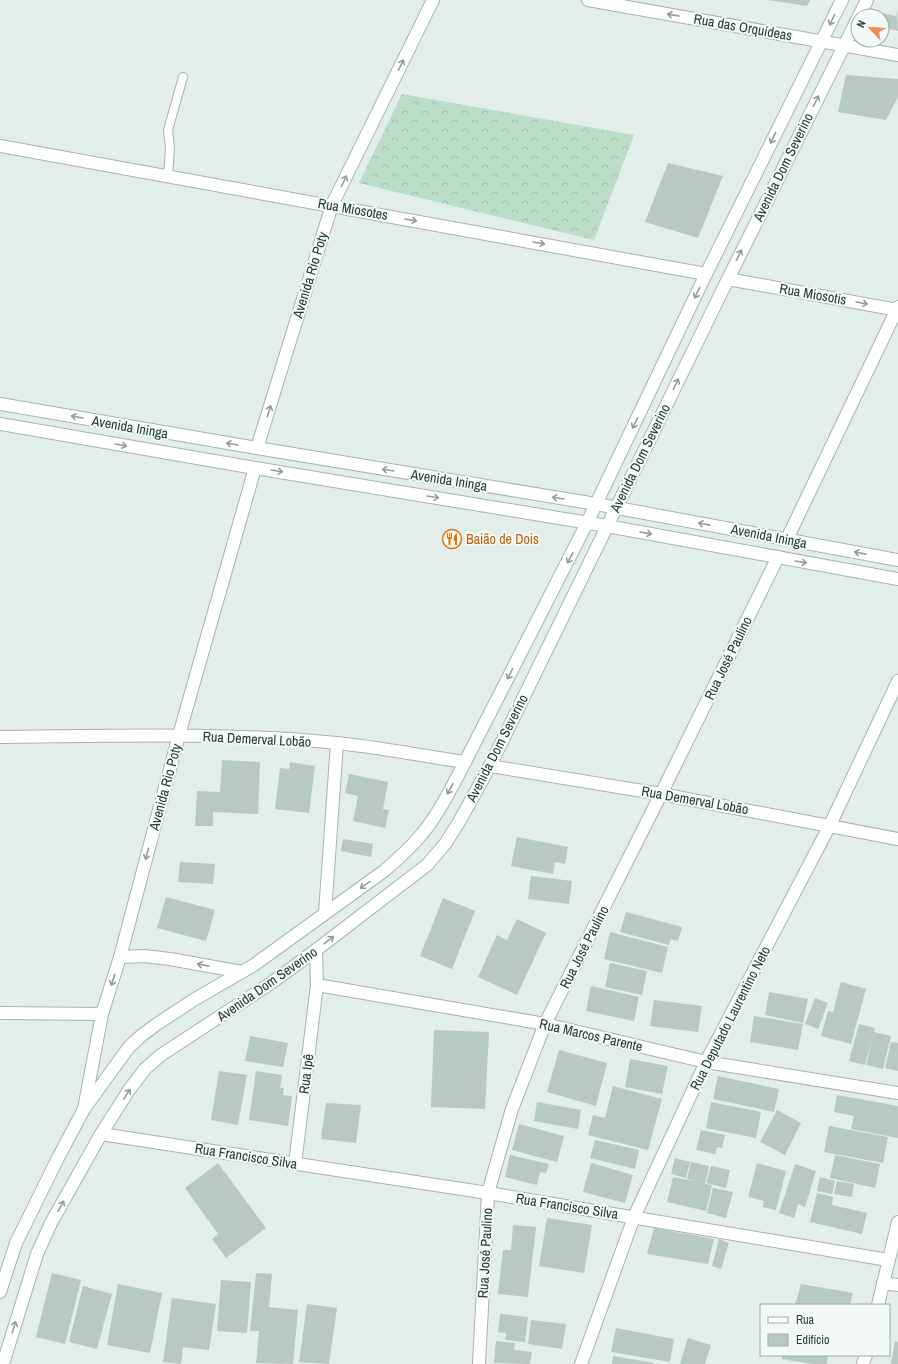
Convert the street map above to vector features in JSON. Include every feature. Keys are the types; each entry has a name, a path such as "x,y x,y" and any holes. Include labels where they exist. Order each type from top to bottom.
{"street":[{"name":"Avenida Rio Poty","path":"257,448 332,205 433,0"},
{"name":"Rua das Orquídeas","path":"588,0 898,55"},
{"name":"Avenida Dom Severino","path":"0,1292 16,1243 58,1158 84,1109 128,1048 142,1035 195,999 254,965 384,871 422,834 444,801 588,523 706,274 842,0"},
{"name":"Avenida Dom Severino","path":"3,1364 37,1254 51,1223 129,1090 145,1070 162,1055 274,981 427,865 445,844 452,833 490,766 850,33"},
{"name":"Rua Miosotes","path":"0,146 706,274"},
{"name":"Rua Miosotis","path":"728,279 898,309"},
{"path":"787,539 898,309"},
{"name":"Avenida Ininga","path":"0,404 616,507 898,560"},
{"name":"Avenida Ininga","path":"0,424 607,526 898,579"},
{"name":"Avenida Rio Poty","path":"84,1109 102,1014 120,957 179,735 255,468"},
{"name":"Rua José Paulino","path":"479,1364 488,1192 512,1109 545,1024 778,557"},
{"name":"Rua Deputado Laurentino Neto","path":"581,1364 634,1217 706,1062 830,825 898,681"},
{"name":"Rua Demerval Lobão","path":"0,736 179,735 257,738 337,743 465,762"},
{"path":"325,913 337,743"},
{"name":"Rua Demerval Lobão","path":"490,766 661,794 898,839"},
{"path":"316,950 317,985"},
{"path":"120,957 144,956 170,958 242,972"},
{"name":"Rua Marcos Parente","path":"317,985 545,1024 706,1062 898,1093"},
{"name":"Rua Ipê","path":"295,1164 317,985"},
{"path":"0,1013 102,1014"},
{"name":"Rua Francisco Silva","path":"102,1134 488,1192 888,1260"},
{"path":"878,1304 898,1222"},
{"path":"883,1283 898,1285"}],"lane":[{"path":"168,176 170,148 168,130 182,77"}],"green space":[{"path":"402,94 634,135 594,240 359,183"}],"building":[{"path":"768,0 810,0 807,6"},
{"path":"897,10 898,31 890,29 890,15 896,16"},
{"path":"846,75 898,79 898,97 886,120 838,112"},
{"path":"668,163 723,176 698,238 645,222"},
{"path":"222,760 260,762 258,814 213,812 213,826 195,826 197,791 220,792"},
{"path":"290,762 315,766 309,813 275,809 280,768 289,769"},
{"path":"349,774 388,782 383,809 389,810 385,828 353,821 358,796 345,793"},
{"path":"517,837 568,847 565,864 555,862 553,874 511,866"},
{"path":"343,839 373,844 371,857 341,851"},
{"path":"180,862 215,864 213,884 178,882"},
{"path":"531,876 572,881 569,904 528,899"},
{"path":"166,897 215,910 206,941 157,928"},
{"path":"443,898 475,911 452,969 420,956"},
{"path":"626,912 682,927 678,941 671,939 669,945 620,932"},
{"path":"517,919 546,933 517,995 478,977 497,935 507,940"},
{"path":"610,932 668,947 662,973 604,959"},
{"path":"610,963 647,971 642,995 605,987"},
{"path":"841,982 866,989 851,1044 821,1036 828,1011 833,1012"},
{"path":"591,986 639,997 634,1021 586,1011"},
{"path":"769,992 808,999 803,1023 765,1015"},
{"path":"815,998 828,1003 818,1029 805,1024"},
{"path":"654,1000 702,1006 698,1032 650,1026"},
{"path":"754,1016 803,1024 798,1050 750,1042"},
{"path":"859,1024 875,1028 874,1032 891,1036 883,1069 866,1065 873,1034 865,1065 849,1061"},
{"path":"434,1030 489,1032 485,1109 431,1107"},
{"path":"250,1036 288,1043 283,1067 245,1061"},
{"path":"891,1042 898,1043 898,1071 885,1068"},
{"path":"559,1050 607,1063 596,1106 547,1092"},
{"path":"630,1059 668,1066 662,1094 625,1087"},
{"path":"219,1071 247,1075 238,1125 211,1120"},
{"path":"256,1071 282,1075 280,1088 284,1088 283,1095 292,1096 288,1126 249,1120"},
{"path":"718,1076 779,1089 774,1112 713,1099"},
{"path":"613,1086 662,1099 648,1150 588,1135 593,1115 605,1118"},
{"path":"837,1095 898,1106 898,1138 851,1129 854,1116 834,1112"},
{"path":"537,1102 581,1110 578,1129 534,1121"},
{"path":"711,1102 761,1112 756,1138 706,1128"},
{"path":"326,1103 361,1105 356,1143 321,1139"},
{"path":"777,1110 801,1123 785,1155 760,1142"},
{"path":"519,1124 564,1136 557,1162 512,1150"},
{"path":"829,1126 888,1137 883,1163 824,1152"},
{"path":"701,1130 725,1135 722,1148 717,1147 715,1154 696,1150"},
{"path":"595,1140 639,1150 635,1169 590,1158"},
{"path":"510,1155 549,1164 546,1173 540,1172 537,1185 505,1177"},
{"path":"835,1155 880,1164 875,1188 830,1178"},
{"path":"675,1158 690,1162 686,1178 671,1174"},
{"path":"691,1162 709,1166 705,1184 712,1185 706,1211 667,1202 673,1177 698,1182 687,1179"},
{"path":"218,1163 266,1228 226,1258 212,1239 218,1234 185,1188"},
{"path":"591,1163 633,1175 625,1203 583,1192"},
{"path":"757,1163 786,1171 776,1210 763,1207 764,1201 748,1197"},
{"path":"795,1164 816,1171 805,1207 798,1204 794,1218 779,1213"},
{"path":"711,1166 730,1170 726,1188 706,1183"},
{"path":"820,1177 835,1181 832,1194 817,1191"},
{"path":"837,1181 854,1184 852,1197 834,1194"},
{"path":"713,1188 733,1192 726,1218 707,1213"},
{"path":"817,1193 833,1197 832,1205 867,1213 862,1234 810,1222"},
{"path":"547,1218 592,1225 584,1273 539,1266"},
{"path":"513,1225 536,1227 528,1297 498,1294 503,1250 511,1250"},
{"path":"654,1228 714,1239 708,1264 647,1254"},
{"path":"719,1239 729,1243 721,1269 712,1266"},
{"path":"52,1273 81,1280 65,1344 36,1337"},
{"path":"256,1273 272,1274 269,1307 298,1310 293,1364 256,1363 259,1331 250,1331"},
{"path":"221,1280 251,1282 247,1333 217,1331"},
{"path":"118,1284 162,1293 150,1353 107,1345"},
{"path":"801,1284 853,1293 850,1304 795,1304"},
{"path":"83,1286 112,1294 97,1349 69,1342"},
{"path":"172,1298 216,1304 209,1350 183,1347 181,1364 163,1362"},
{"path":"307,1304 337,1308 329,1364 299,1362"},
{"path":"500,1314 528,1317 525,1342 505,1340 506,1333 498,1332"},
{"path":"531,1320 566,1324 562,1349 528,1344"},
{"path":"616,1328 674,1339 670,1362 611,1352"},
{"path":"688,1338 711,1345 705,1364 680,1364"},
{"path":"496,1341 515,1343 514,1350 532,1352 530,1364 494,1363"},
{"path":"895,1341 898,1342 898,1364 891,1364"},
{"path":"613,1356 654,1363 654,1364 612,1364"},
{"path":"782,1356 828,1356 827,1364 812,1364 782,1359"}],"place":[{"name":"Baião de Dois","path":"452,539"}]}
